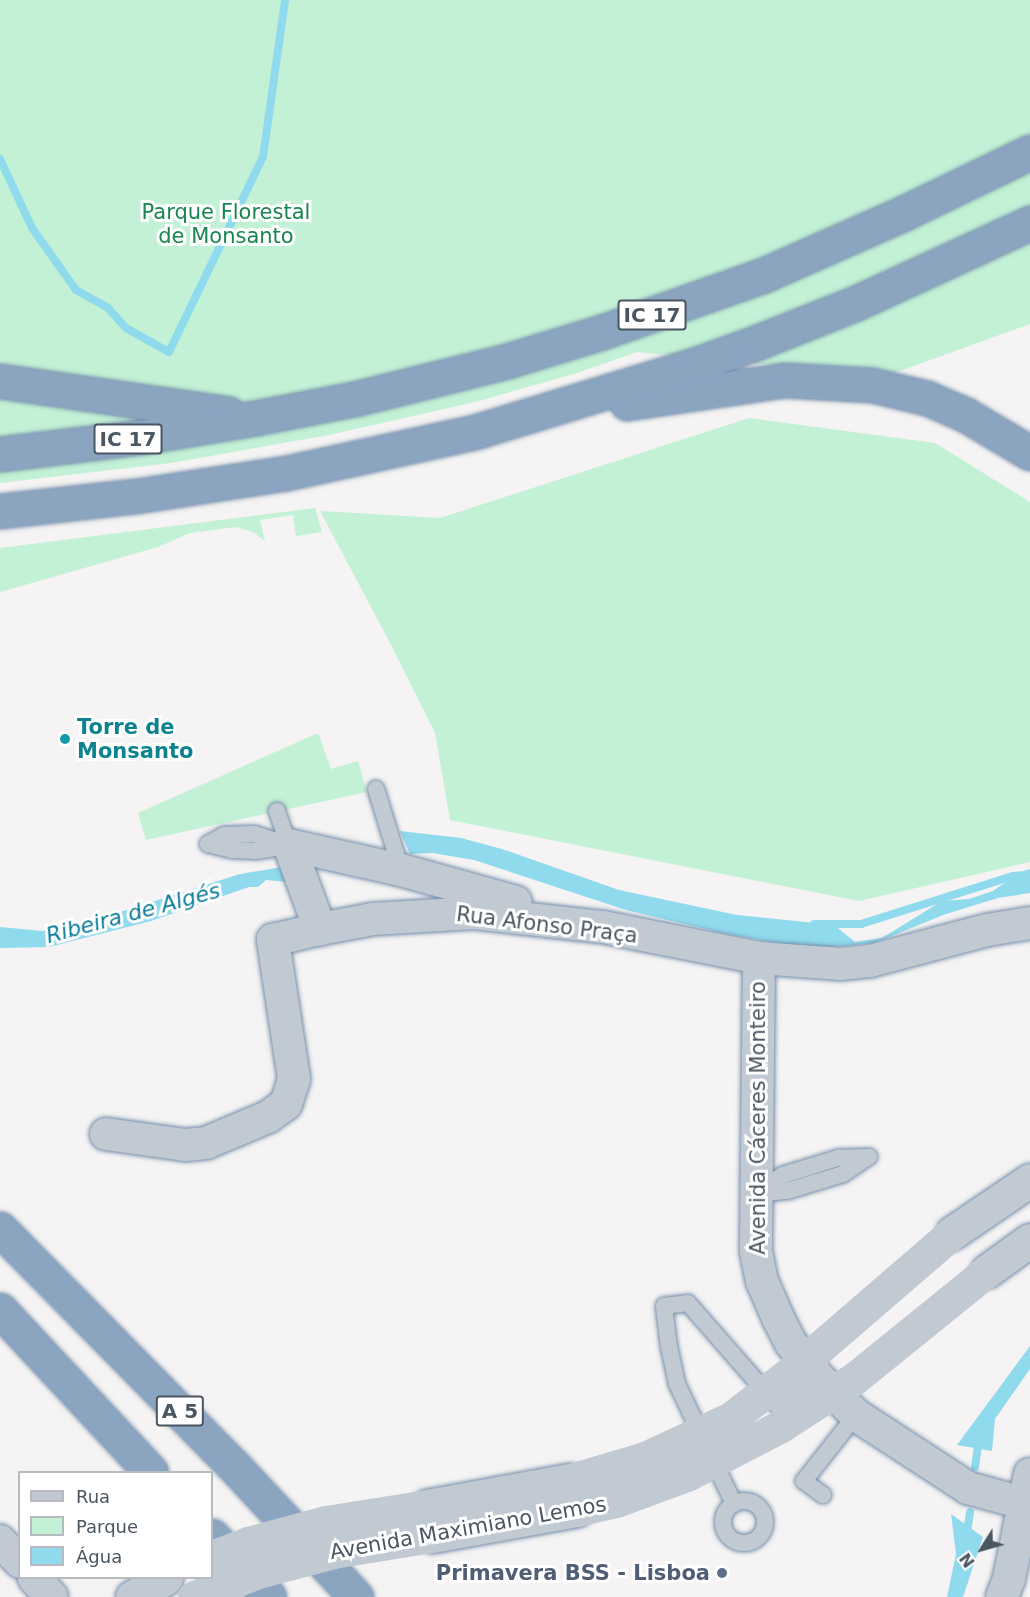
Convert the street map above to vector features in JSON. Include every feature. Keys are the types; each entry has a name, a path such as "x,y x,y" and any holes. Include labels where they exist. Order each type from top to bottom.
{"highway":[{"name":"IC 17","path":"0,454 141,437 255,418 444,378 555,347 654,315 764,275 852,237 1030,152"},
{"path":"0,511 136,496 286,473 427,444 527,417 700,363 777,334 908,280 1030,223"},
{"path":"527,417 784,380 826,380 872,386 927,398 966,415 1030,453"},
{"path":"0,381 255,418"},
{"name":"A 5","path":"0,1229 232,1464 356,1597"},
{"path":"0,1310 150,1471"},
{"path":"213,1537 269,1597"}],"street":[{"path":"289,845 401,870 603,927"},
{"path":"289,845 320,928"},
{"name":"Rua Afonso Praça","path":"106,1134 185,1145 206,1143 268,1117 286,1104 294,1079 273,940 320,928 373,919 474,913 603,927 759,958 803,963 870,961 987,930 1030,923"},
{"name":"Avenida Cáceres Monteiro","path":"759,958 756,1251 762,1281 790,1342 817,1376 856,1414 958,1483 1028,1494"},
{"name":"Avenida Maximiano Lemos","path":"213,1557 248,1543 326,1521 495,1495 607,1471 676,1445 731,1418 758,1398 952,1233 1030,1180"},
{"name":"Avenida Maximiano Lemos","path":"194,1597 258,1572 333,1552 501,1526 577,1510 616,1501 689,1474 747,1446 818,1405 887,1354 987,1271 1030,1240"},
{"path":"1002,1597 1010,1573 1028,1494"},
{"path":"0,1541 18,1560"},
{"path":"35,1579 52,1597"},
{"path":"132,1597 164,1579"}],"lane":[{"path":"375,789 401,870"},
{"path":"208,844 232,850 256,851 289,845 278,811"},
{"path":"869,1157 843,1174 787,1191 755,1194 783,1174 838,1158 869,1157"},
{"path":"734,1504 677,1384 669,1347 664,1306 688,1303 777,1405 817,1376"},
{"path":"822,1495 804,1481 856,1414"}],"green space":[{"name":"Parque Florestal de Monsanto","path":"0,0 1030,0 1030,324 886,376 637,352 577,373 475,402 329,435 171,463 0,483"},
{"path":"749,418 935,443 1030,502 1030,862 859,901 450,820 435,733 320,511 440,518"},
{"path":"315,508 322,532 296,536 293,515 260,520 265,541 253,532 236,527 190,533 158,547 0,592 0,548"},
{"path":"318,733 331,769 358,761 367,792 146,840 138,813"}],"water":[{"path":"400,831 461,838 502,849 619,890 737,915 834,925 855,942 882,938 942,901 969,899 993,891 1020,872 1030,869 1030,893 998,898 946,914 874,943 834,947 787,945 726,934 626,910 474,860 432,853 410,854"},
{"path":"282,867 288,882 266,880 258,887 249,887 151,921 49,947 0,948 0,927 43,931 95,920 240,874"},
{"path":"1030,1346 1030,1369 995,1419 992,1451 957,1445"},
{"path":"951,1514 983,1537 963,1597 947,1597 956,1554"}],"waterway":[{"path":"0,159 32,228 76,290 108,308 126,328 169,352 263,157 285,0"},
{"name":"Ribeira de Algés","path":"814,924 861,924 1013,876 1030,875"},
{"path":"975,1467 979,1440"},
{"path":"966,1538 970,1512"}],"place":[{"name":"Torre de Monsanto","path":"65,739"},
{"name":"Primavera BSS - Lisboa","path":"722,1573"}]}
